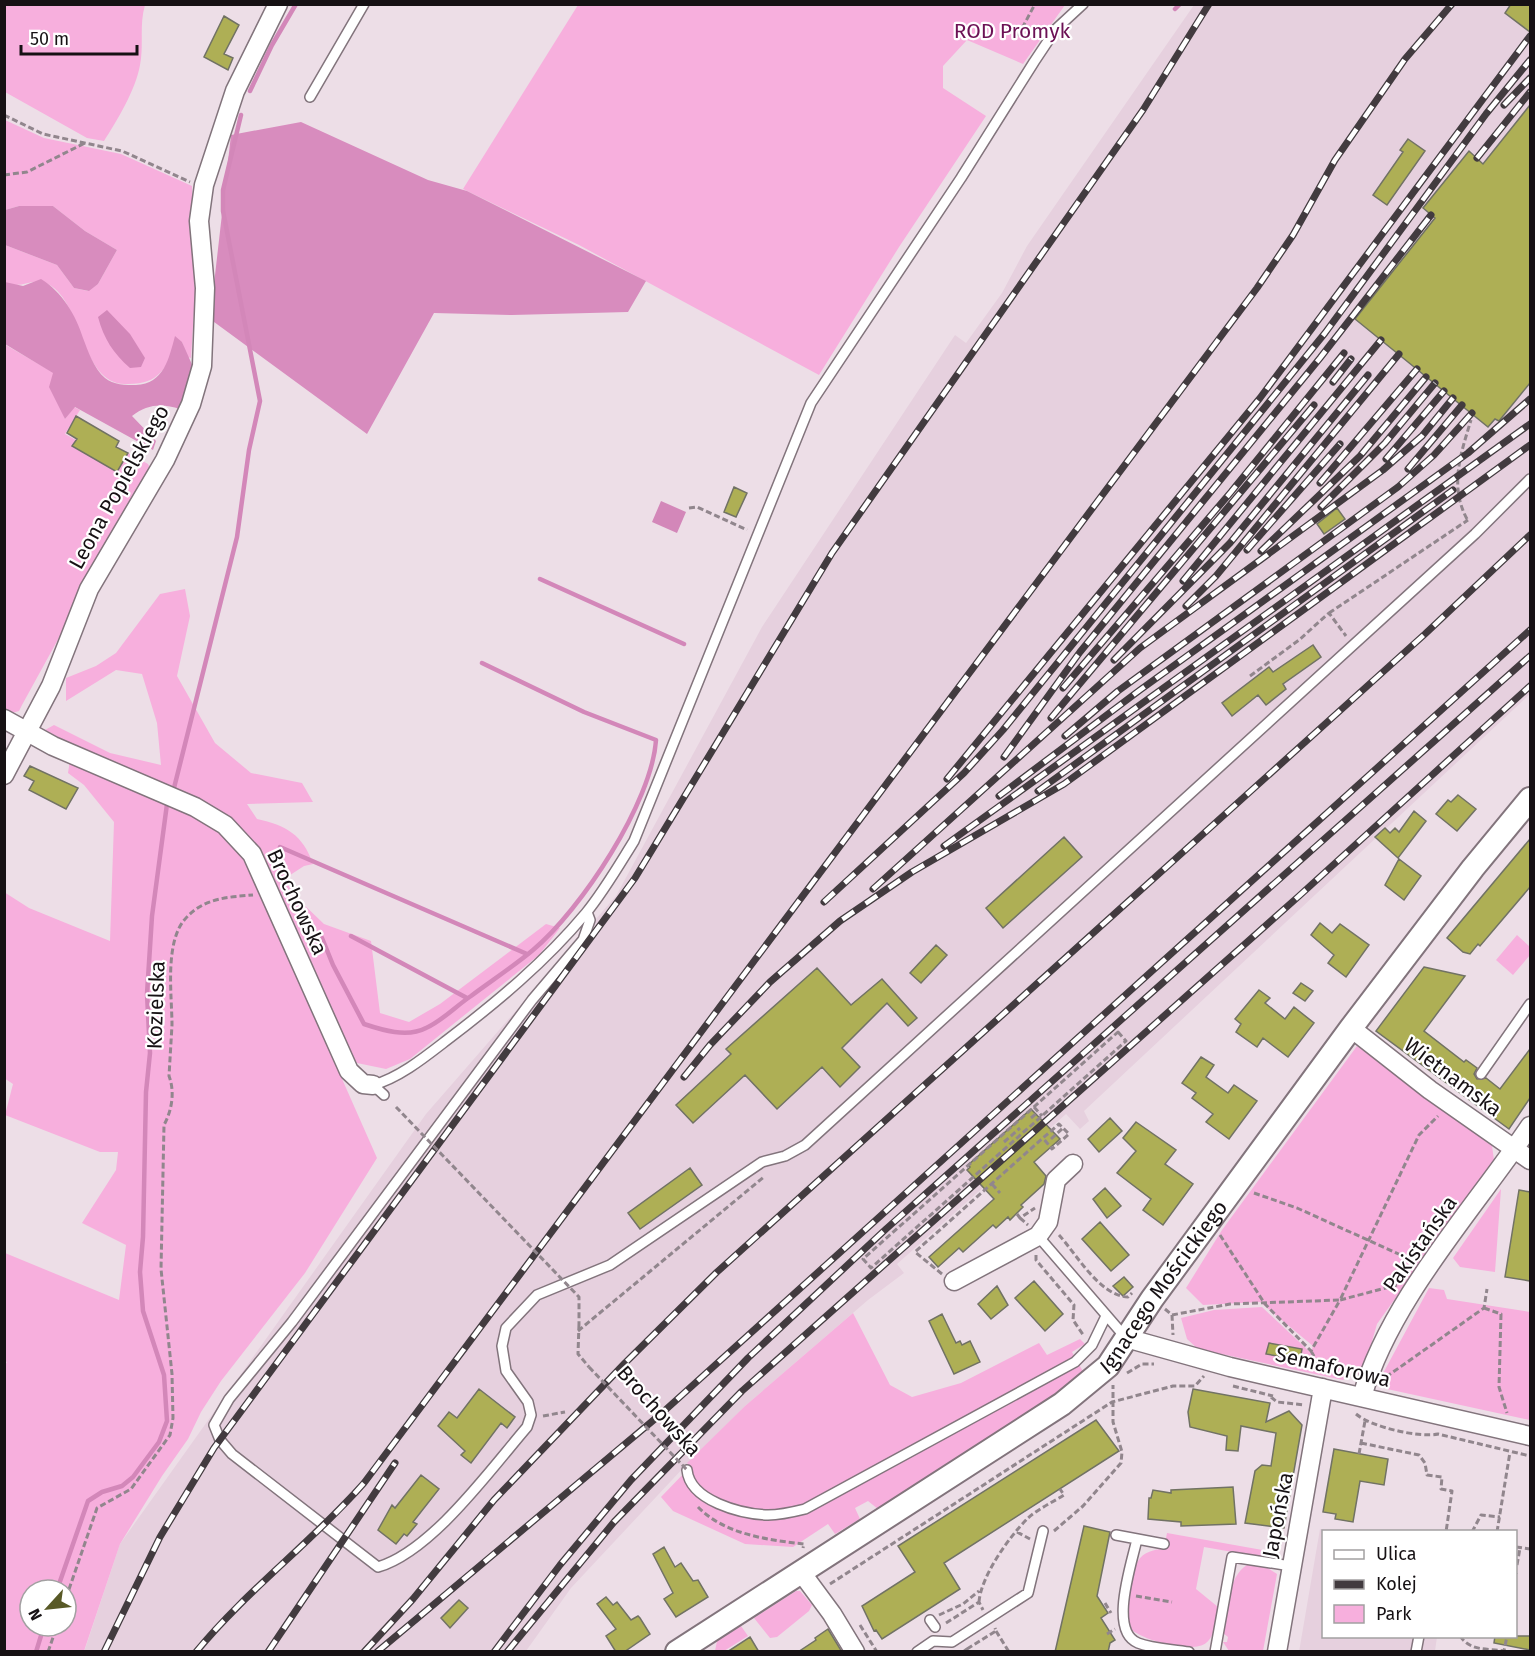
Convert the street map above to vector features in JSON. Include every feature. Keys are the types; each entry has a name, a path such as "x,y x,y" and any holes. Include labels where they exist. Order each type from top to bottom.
{"street":[{"name":"Leona Popielskiego","path":"4,775 51,686 89,589 165,460 199,380 205,288 199,221 204,185 235,91 278,4"},
{"name":"Brochowska","path":"4,719 27,732 195,807 225,825 252,854 349,1071 363,1084 378,1090"},
{"name":"Ignacego Mościckiego","path":"677,1652 1062,1404 1099,1376 1351,1028 1473,868 1530,800"},
{"name":"Wietnamska","path":"1351,1028 1457,1103 1514,1150 1530,1160"},
{"name":"Pakistańska","path":"1359,1405 1385,1336 1414,1290 1530,1126"},
{"path":"954,1281 1038,1236 1048,1222 1056,1180 1072,1164"},
{"name":"Semaforowa","path":"1126,1338 1230,1367 1323,1388 1359,1405 1530,1436"},
{"name":"Japońska","path":"1277,1652 1323,1388"},
{"path":"805,1569 816,1594 855,1652"}],"lane":[{"path":"310,97 364,4"},
{"path":"378,1090 385,1082 432,1052 510,990 586,912 634,841 812,403 961,178 1056,29 1083,4"},
{"path":"586,912 590,920 583,940 532,1000 492,1056 449,1108 292,1322 229,1399 214,1425 220,1440 232,1454 378,1567 393,1562 434,1532 527,1427 531,1415 528,1402 506,1371 502,1346 506,1328 522,1309 537,1295 610,1264 762,1162 805,1145 1475,534 1530,479"},
{"path":"1481,1074 1530,1004"},
{"path":"1038,1236 1126,1338"},
{"name":"Brochowska","path":"687,1470 688,1481 697,1490 738,1510 767,1515 805,1509 1075,1362 1092,1346 1106,1316"},
{"path":"917,1652 933,1641 952,1642 1028,1593 1043,1531"},
{"path":"1116,1534 1164,1544"},
{"path":"1137,1539 1121,1618 1125,1632 1137,1642 1189,1652"},
{"path":"1215,1652 1232,1557 1291,1566"}],"path":[{"path":"1018,36 1035,4"},
{"path":"4,116 43,134 122,151 171,175 204,185"},
{"path":"4,175 17,175 37,168 86,142"},
{"path":"1471,420 1459,460 1457,477 1463,511 1475,534"},
{"path":"689,508 697,507 757,534"},
{"path":"1250,676 1299,640 1329,613 1468,520"},
{"path":"1329,613 1353,645"},
{"name":"Kozielska","path":"73,1578 97,1508 131,1489 170,1435 173,1418 172,1374 161,1269 164,1125 170,1113 173,1088 169,1076 171,959 180,926 185,918 218,897 270,891"},
{"path":"1118,1032 1126,1041 1042,1116 871,1268 863,1259 1118,1032"},
{"path":"1209,1222 1265,1304 1311,1352 1370,1240 1419,1135 1457,1103"},
{"name":"Brochowska","path":"396,1107 579,1297 578,1354 687,1470"},
{"path":"1034,1107 1042,1116"},
{"path":"1031,1118 1038,1112"},
{"path":"954,1281 935,1270 915,1252 992,1184 1043,1138 1059,1124 1069,1134 1052,1149 1043,1138"},
{"path":"1004,1142 1020,1128"},
{"path":"1051,1139 1063,1128"},
{"path":"1000,1137 1008,1147"},
{"path":"578,1331 715,1220 777,1165 776,1158"},
{"path":"992,1184 1000,1193"},
{"path":"1247,1190 1413,1260"},
{"path":"1017,1214 1023,1218"},
{"path":"1060,1226 1058,1234 1117,1297 1128,1297 1134,1291"},
{"path":"1038,1236 1036,1260 1074,1305 1073,1320 1092,1346"},
{"path":"1159,1305 1172,1315 1230,1304 1340,1300 1404,1283 1414,1290"},
{"path":"1384,1379 1484,1308 1487,1289"},
{"path":"1484,1308 1501,1314 1499,1387 1510,1420"},
{"path":"1172,1315 1172,1343"},
{"path":"816,1594 894,1541 1112,1402 1173,1386 1195,1386 1204,1376"},
{"path":"1040,1542 1083,1506 1121,1463 1122,1452 1113,1422 1112,1402 1115,1387 1112,1383"},
{"path":"1271,1397 1277,1402 1306,1405"},
{"path":"1359,1405 1365,1421 1359,1454"},
{"path":"531,1415 548,1416 565,1412"},
{"path":"1365,1421 1428,1436 1438,1434 1530,1456"},
{"path":"1361,1443 1419,1455 1425,1463 1427,1475 1442,1477 1441,1489 1452,1491 1446,1530"},
{"path":"1497,1530 1510,1452"},
{"path":"986,1614 979,1602 983,1581 1029,1517 1064,1495 1060,1489"},
{"path":"697,1490 694,1503 716,1524 777,1541 804,1544 802,1553 805,1569"},
{"path":"1473,1530 1481,1515 1500,1517"},
{"path":"1017,1532 1026,1538"},
{"path":"1517,1547 1530,1549"},
{"path":"1517,1565 1520,1548"},
{"path":"979,1602 937,1629 934,1621 963,1604 980,1590"},
{"path":"1137,1596 1172,1602"},
{"path":"996,1631 1009,1652"},
{"path":"1107,1634 1112,1631"},
{"path":"963,1652 990,1635"},
{"path":"1461,1638 1466,1645 1475,1649 1504,1651 1507,1638"}],"shaded area":[{"path":"1194,5 1530,5 1530,694 1084,1111 1089,1121 1080,1129 1066,1114 897,1264 904,1273 868,1300 745,1406 686,1465 571,1588 526,1651 84,1652 120,1544 426,1114 616,896 762,627 955,335 966,343 1002,293 1027,246"},
{"path":"301,122 428,180 467,191 646,281 628,312 512,315 434,313 367,434 210,319 231,135"},
{"path":"19,206 53,206 85,231 117,250 98,284 89,291 74,288 57,265 5,245 5,210"},
{"path":"41,279 55,290 67,305 95,365 105,378 112,382 136,385 153,380 164,368 175,336 182,342 194,369 190,392 180,409 155,406 143,409 132,416 156,441 153,450 75,407 65,419 49,387 53,373 5,344 5,282 23,286"},
{"path":"107,310 130,334 145,358 141,367 130,368 110,345 98,317"},
{"path":"661,501 686,512 677,533 652,522"},
{"path":"1320,1529 1325,1530 1322,1530 1322,1638 1437,1638 1435,1651 1299,1652"}],"green space":[{"path":"4,5 145,5 142,20 141,58 135,84 104,141 87,138 5,92"},
{"name":"ROD Promyk","path":"578,5 1065,5 1023,64 967,40 943,66 943,88 986,116 899,247 819,375 579,245 463,189"},
{"path":"5,120 44,138 121,154 192,186 195,293 191,358 187,357 182,342 165,367 154,378 137,384 110,380 99,371 90,357 69,308 60,294 42,282 16,285 5,282 5,245 57,265 74,288 88,291 98,284 117,250 85,231 53,206 19,206 5,210"},
{"path":"4,344 54,373 65,419 74,407 80,410 65,434 76,440 73,447 117,472 128,453 148,464 151,470 19,711 12,713 4,709"},
{"path":"185,589 190,616 177,676 215,743 251,773 302,783 313,802 247,804 257,819 277,824 292,833 309,854 313,864 304,866 284,879 298,899 324,924 371,941 380,1013 409,1022 440,1004 546,924 560,928 539,955 410,1059 386,1069 357,1063 339,1034 311,963 270,872 247,840 45,730 54,725 110,753 161,765 157,723 142,674 116,670 66,701 66,678 96,666 116,653 160,594"},
{"path":"70,760 151,794 214,826 243,855 377,1158 305,1273 221,1381 201,1412 188,1439 120,1544 84,1651 5,1651 4,1366 7,1362 4,1361 5,1253 119,1300 126,1245 82,1223 116,1170 118,1152 100,1152 5,1115 13,1084 4,1078 4,892 29,908 110,941 114,822 84,785 68,773"},
{"path":"1517,935 1530,947 1530,955 1513,975 1496,960"},
{"path":"1357,1046 1492,1146 1494,1160 1377,1324 1362,1376 1353,1373 1343,1380 1198,1349 1187,1339 1181,1318 1214,1310 1262,1307 1311,1353 1313,1346 1260,1302 1203,1305 1186,1288 1222,1230"},
{"path":"1501,1189 1495,1272 1460,1267 1453,1258"},
{"path":"1429,1288 1444,1290 1447,1299 1530,1312 1530,1420 1387,1389 1380,1379"},
{"path":"853,1313 890,1385 912,1397 961,1383 1039,1343 1047,1355 1080,1339 1085,1344 1072,1352 1085,1375 1083,1380 878,1509 868,1501 855,1508 860,1519 835,1534 828,1524 793,1547 745,1544 673,1511 661,1497 690,1467 687,1463 745,1406"},
{"path":"1167,1533 1268,1551 1267,1558 1204,1547 1196,1589 1218,1607 1212,1636 1206,1643 1199,1646 1179,1646 1155,1641 1130,1628 1128,1613 1135,1567 1146,1553 1164,1549"},
{"path":"1247,1565 1266,1567 1277,1574 1263,1651 1229,1651 1223,1642 1227,1642 1228,1637 1223,1633 1229,1596 1240,1571"},
{"path":"796,1591 800,1591 812,1605 809,1611 777,1637 770,1638 754,1618"},
{"path":"741,1626 748,1636 724,1651 715,1651 717,1641"}],"building":[{"path":"1511,4 1530,4 1530,32 1505,13"},
{"path":"224,16 239,25 224,54 233,58 228,70 204,57"},
{"path":"1530,105 1530,383 1499,421 1495,419 1488,427 1355,319 1435,218 1423,208 1469,151 1483,164"},
{"path":"1408,139 1425,151 1387,205 1373,195 1403,152 1400,150"},
{"path":"76,416 119,441 116,447 128,453 117,472 72,446 77,439 67,433"},
{"path":"734,487 747,493 736,517 724,512"},
{"path":"1337,508 1345,519 1324,534 1317,524"},
{"path":"1313,645 1321,657 1283,684 1286,689 1266,705 1258,695 1232,716 1222,703 1269,667 1273,672"},
{"path":"30,766 78,788 66,809 29,790 34,781 24,776"},
{"path":"1458,795 1476,809 1457,831 1436,814 1448,800 1451,802"},
{"path":"1414,811 1426,821 1398,858 1375,837 1385,828 1390,833 1395,828 1399,832"},
{"path":"1064,837 1082,857 1003,928 986,908"},
{"path":"1530,839 1530,887 1480,946 1478,944 1470,954 1463,952 1447,938"},
{"path":"1399,859 1421,876 1404,900 1385,885"},
{"path":"1320,923 1332,933 1340,924 1369,945 1346,977 1328,963 1334,955 1311,935"},
{"path":"936,945 947,955 921,983 910,973"},
{"path":"1424,967 1465,976 1424,1031 1464,1062 1466,1060 1477,1068 1474,1074 1477,1079 1486,1078 1500,1089 1530,1049 1530,1098 1509,1129 1376,1031"},
{"path":"817,968 851,1005 882,979 917,1018 908,1026 887,1003 842,1048 860,1067 840,1087 822,1067 777,1109 745,1075 693,1123 676,1105 731,1054 726,1049"},
{"path":"1301,983 1313,991 1305,1001 1293,993"},
{"path":"1259,990 1270,998 1265,1003 1285,1019 1294,1007 1314,1023 1288,1057 1263,1038 1257,1047 1236,1032 1241,1024 1235,1019"},
{"path":"1201,1057 1214,1065 1206,1077 1228,1093 1234,1085 1257,1101 1229,1139 1206,1122 1213,1114 1192,1098 1196,1093 1182,1083"},
{"path":"1031,1109 1060,1139 1034,1162 1046,1176 1044,1184 1021,1205 1023,1207 1010,1220 1008,1217 996,1228 993,1225 963,1252 959,1248 938,1267 929,1257 994,1199 967,1170 970,1167 968,1165"},
{"path":"1110,1118 1122,1131 1099,1152 1088,1139"},
{"path":"1136,1122 1176,1150 1165,1164 1193,1184 1163,1225 1143,1210 1151,1199 1117,1173 1136,1151 1123,1138"},
{"path":"690,1168 702,1185 640,1229 628,1213"},
{"path":"1105,1188 1121,1206 1107,1218 1093,1199"},
{"path":"1519,1190 1530,1192 1530,1281 1505,1277"},
{"path":"1100,1222 1129,1255 1111,1271 1082,1239"},
{"path":"1124,1277 1133,1287 1123,1296 1113,1286"},
{"path":"1034,1281 1063,1314 1045,1331 1015,1298"},
{"path":"997,1286 1008,1305 991,1319 978,1304"},
{"path":"942,1314 956,1343 960,1341 962,1345 970,1341 980,1362 954,1374 929,1321"},
{"path":"1269,1343 1302,1349 1300,1360 1266,1354"},
{"path":"479,1389 515,1417 507,1428 501,1423 471,1463 461,1455 465,1451 438,1426 449,1412 457,1418"},
{"path":"1193,1389 1270,1403 1266,1422 1289,1411 1302,1425 1284,1528 1245,1523 1255,1471 1262,1465 1271,1466 1276,1433 1241,1426 1238,1451 1226,1450 1227,1436 1190,1427 1188,1412"},
{"path":"1096,1420 1119,1451 944,1563 960,1589 882,1639 876,1630 874,1631 862,1606 915,1572 898,1546"},
{"path":"1334,1449 1388,1459 1384,1485 1360,1481 1353,1522 1335,1519 1336,1514 1323,1512"},
{"path":"421,1475 439,1489 413,1522 417,1524 396,1544 378,1530 392,1505 395,1508"},
{"path":"1233,1487 1236,1524 1181,1526 1181,1522 1148,1519 1149,1498 1153,1490 1171,1493 1171,1490"},
{"path":"1084,1526 1110,1532 1097,1596 1108,1613 1101,1618 1115,1640 1110,1643 1108,1652 1055,1652"},
{"path":"664,1547 675,1567 681,1563 693,1581 698,1580 708,1597 676,1617 664,1599 673,1593 653,1554"},
{"path":"606,1597 613,1605 617,1602 631,1620 638,1616 650,1634 624,1652 616,1652 606,1636 616,1629 597,1604"},
{"path":"459,1600 468,1608 450,1628 441,1618"},
{"path":"828,1629 842,1652 798,1652 816,1640 815,1638"},
{"path":"1530,1636 1530,1650 1494,1643 1495,1638"},
{"path":"750,1637 759,1652 727,1652"}],"waterway":[{"path":"250,91 272,45 296,4"},
{"path":"1175,9 1180,4"},
{"path":"174,788 237,537 249,450 260,401 223,211 223,190 241,115"},
{"path":"540,579 684,644"},
{"path":"322,938 333,965 364,1024 395,1032 419,1031 438,1021 533,950 572,909 611,853 642,793 652,765 656,740 584,712 482,663"},
{"path":"61,1578 88,1501 102,1492 122,1486 133,1477 159,1442 167,1421 164,1375 143,1311 140,1272 143,1237 146,1092 150,1053 147,994 152,916 167,804"},
{"path":"280,847 527,954"},
{"path":"351,936 467,998"},
{"path":"36,1652 40,1638"}],"railway":[{"path":"104,1652 160,1537 214,1448 635,878 832,553 1143,110 1209,4"},
{"path":"196,1652 236,1608 323,1526 364,1483 1257,288 1293,235 1335,160 1405,59 1452,4"},
{"path":"947,779 1260,398 1530,36"},
{"path":"824,902 964,773 1003,730 1325,333 1486,114 1530,60"},
{"path":"1504,105 1530,78"},
{"path":"1477,158 1530,92"},
{"path":"1004,757 1080,652 1320,358 1431,215"},
{"path":"1183,581 1381,340"},
{"path":"1063,688 1231,492 1344,353"},
{"path":"1186,606 1216,576 1399,354"},
{"path":"1333,382 1351,359"},
{"path":"1320,483 1417,369"},
{"path":"1114,660 1230,543 1368,375"},
{"path":"1261,551 1360,456 1426,377"},
{"path":"1321,507 1385,443 1435,383"},
{"path":"1386,459 1444,391"},
{"path":"873,889 1140,648 1383,470 1422,436 1453,398"},
{"path":"999,796 1140,690 1468,453 1530,399"},
{"path":"1051,718 1314,405"},
{"path":"1408,469 1462,405"},
{"path":"1065,736 1118,691 1398,487 1434,455 1472,413"},
{"path":"944,846 1530,424"},
{"path":"1247,550 1340,444"},
{"path":"684,1077 710,1045 770,982 840,921 912,872 1064,784 1530,445"},
{"path":"1038,791 1453,490"},
{"path":"364,1652 413,1599 494,1500 625,1363 717,1272 1425,634 1530,535"},
{"path":"377,1652 662,1413 1530,630"},
{"path":"494,1652 560,1565 631,1480 748,1358 886,1229 1530,656"},
{"path":"507,1652 614,1522 742,1391 1299,896 1530,686"},
{"path":"268,1652 395,1463"}]}
